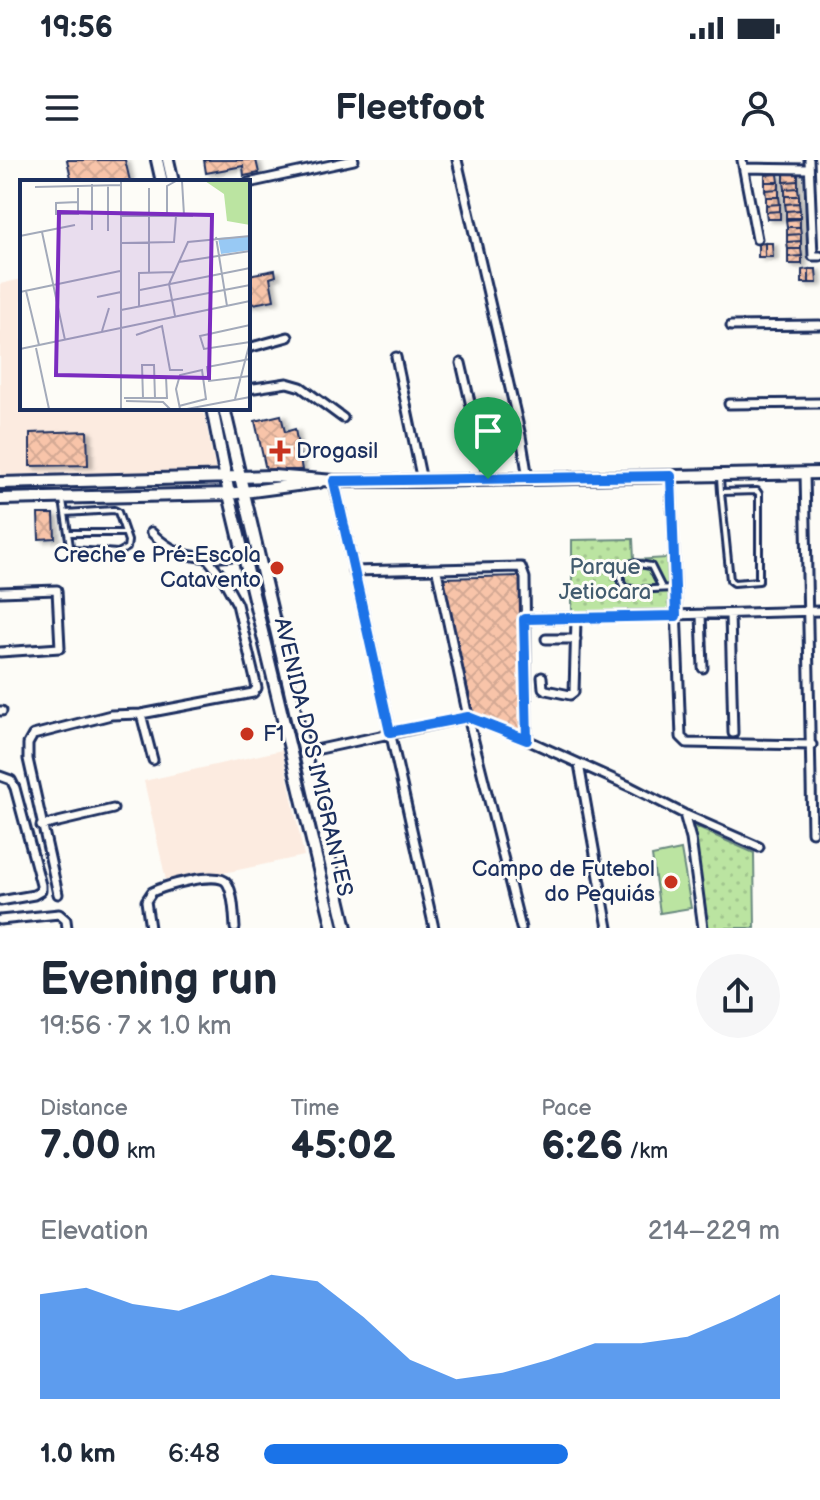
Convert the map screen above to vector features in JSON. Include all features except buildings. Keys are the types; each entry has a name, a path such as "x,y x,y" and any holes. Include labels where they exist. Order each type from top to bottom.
{"main road":[{"path":"157,160 162,180"},
{"path":"168,160 173,180"},
{"name":"AVENIDA DOS IMIGRANTES","path":"212,410 229,494 333,928"},
{"name":"AVENIDA DOS IMIGRANTES","path":"224,410 346,928"},
{"path":"0,483 240,476 422,481 820,473"},
{"path":"0,499 229,494 329,480"},
{"path":"279,702 293,699"}],"street":[{"path":"250,183 354,160"},
{"path":"457,160 528,478"},
{"path":"757,239 743,164 809,165 817,256"},
{"path":"731,326 820,325"},
{"path":"250,347 288,337"},
{"path":"396,357 422,481"},
{"path":"461,363 488,479"},
{"path":"250,389 287,383 301,387 343,418"},
{"path":"729,404 820,403"},
{"path":"805,473 810,704 816,788 812,832"},
{"path":"671,476 680,733 687,743 812,745"},
{"path":"329,480 353,571 434,928"},
{"path":"151,532 165,547 189,556 208,559 245,555"},
{"path":"58,894 28,759 28,744 33,735 111,715 141,714 253,693 257,688 237,604 208,559"},
{"path":"353,571 437,571 518,566 523,569 527,740"},
{"path":"437,571 468,717 521,928"},
{"path":"0,592 57,590 60,648 0,652"},
{"path":"524,619 820,611"},
{"path":"730,614 733,733"},
{"path":"701,615 703,668"},
{"path":"542,677 546,690 570,695 574,692 576,619"},
{"path":"546,639 576,639"},
{"path":"810,704 820,703"},
{"path":"141,714 153,760"},
{"path":"306,752 468,717 527,740 759,847"},
{"path":"579,764 608,928"},
{"path":"0,776 11,780 15,788 41,885 41,891 34,895 0,901"},
{"path":"41,826 113,809"},
{"path":"684,814 691,839 703,928"},
{"path":"150,928 146,901 152,892 218,877 225,881 235,928"},
{"path":"0,920 55,914 66,924"}],"lane":[{"path":"720,475 721,492 730,580 734,583 759,581 759,494 757,491 721,492"},
{"path":"63,498 65,513 70,546 75,551 118,553 127,548 118,512 65,513"},
{"path":"68,533 125,533"},
{"path":"662,588 651,566 633,563 621,567 624,588 662,588 675,588"}],"shaded area":[{"path":"20,279 20,410 203,410 216,472 0,475 0,284"},
{"path":"282,750 304,856 167,885 144,781"}],"green space":[{"name":"Parque Jetiocara","path":"633,539 634,560 667,558 669,611 572,614 572,540"},
{"path":"691,825 754,853 755,928 707,928"},
{"name":"Campo de Futebol do Pequiás","path":"681,850 691,908 660,913 652,856"}],"place":[{"name":"Drogasil","path":"280,451"},
{"name":"Creche e Pré-Escola Catavento","path":"277,568"},
{"name":"F1","path":"247,734"},
{"name":"Campo de Futebol do Pequiás","path":"671,882"}],"route":[{"path":"671,476 676,616 524,619 527,740 468,717 390,732 334,481 488,479 671,476"}]}
